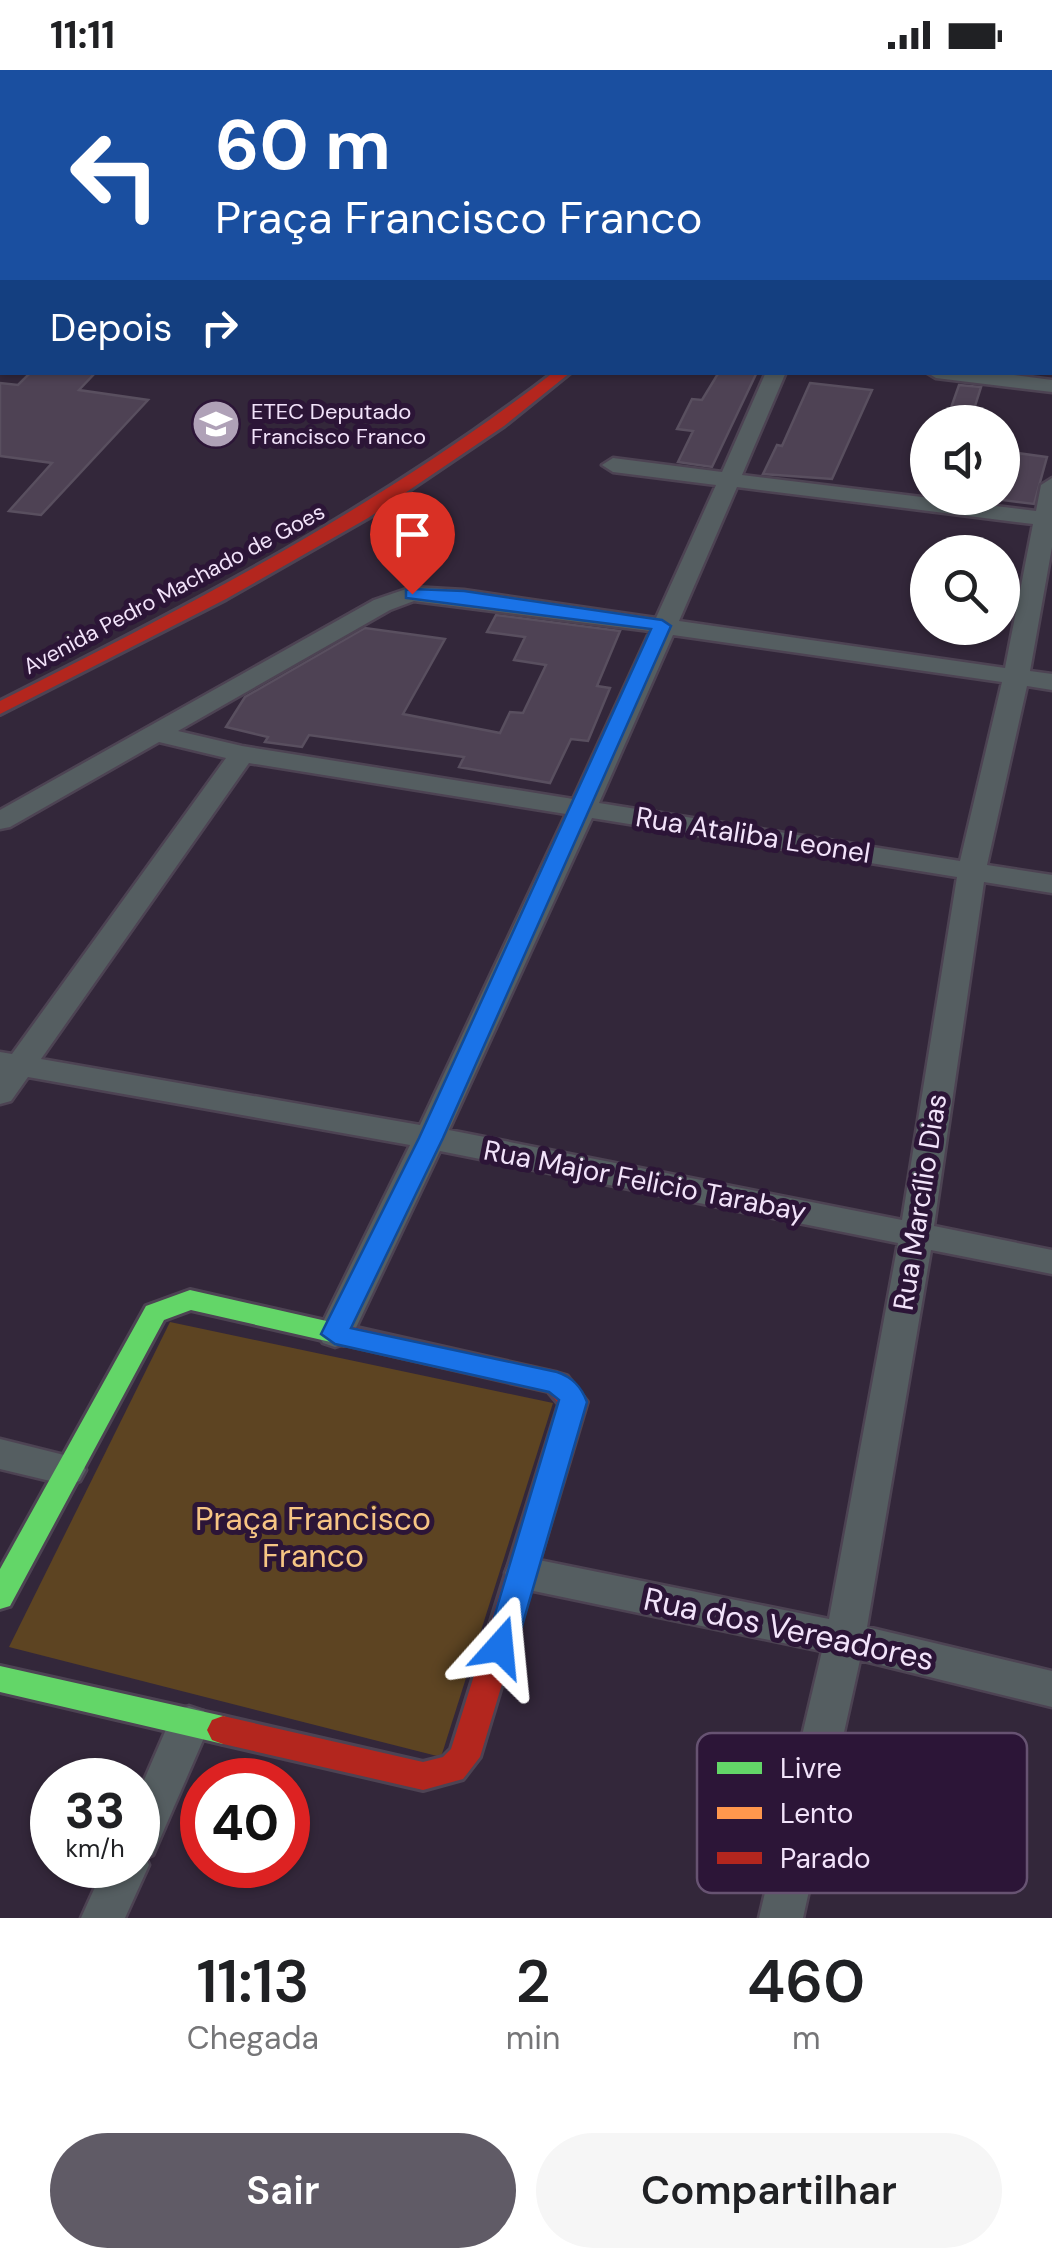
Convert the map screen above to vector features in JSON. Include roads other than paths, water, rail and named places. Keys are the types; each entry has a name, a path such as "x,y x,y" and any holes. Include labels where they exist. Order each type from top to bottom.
{"street":[{"name":"Avenida Pedro Machado de Goes","path":"0,684 224,570 382,482 450,438 532,375"},
{"name":"Avenida Pedro Machado de Goes","path":"0,708 232,590 432,477 560,375"},
{"path":"335,1334 431,1138 775,375"},
{"path":"961,375 1052,386"},
{"path":"613,465 1049,520"},
{"name":"Rua Marcílio Dias","path":"823,1733 844,1638 916,1236 972,871 1049,520 1052,485"},
{"path":"0,820 400,597 464,597 1052,682"},
{"name":"Rua Ataliba Leonel","path":"159,734 242,754 1052,884"},
{"path":"6,1074 242,754"},
{"name":"Rua Major Felicio Tarabay","path":"6,1074 431,1138 1052,1262"},
{"path":"0,1597 155,1313 164,1306 190,1300 557,1383 573,1402 524,1574 464,1757 452,1770 424,1776 0,1679"},
{"path":"0,1454 67,1470"},
{"name":"Rua dos Vereadores","path":"524,1574 844,1638 1052,1689"},
{"path":"160,1791 189,1724"},
{"path":"103,1918 117,1888"},
{"name":"Rua Marcílio Dias","path":"781,1918 787,1893"}],"place":[{"name":"ETEC Deputado Francisco Franco","path":"216,424"}],"park label":[{"name":"Praça Francisco Franco","path":"313,1538"}]}
